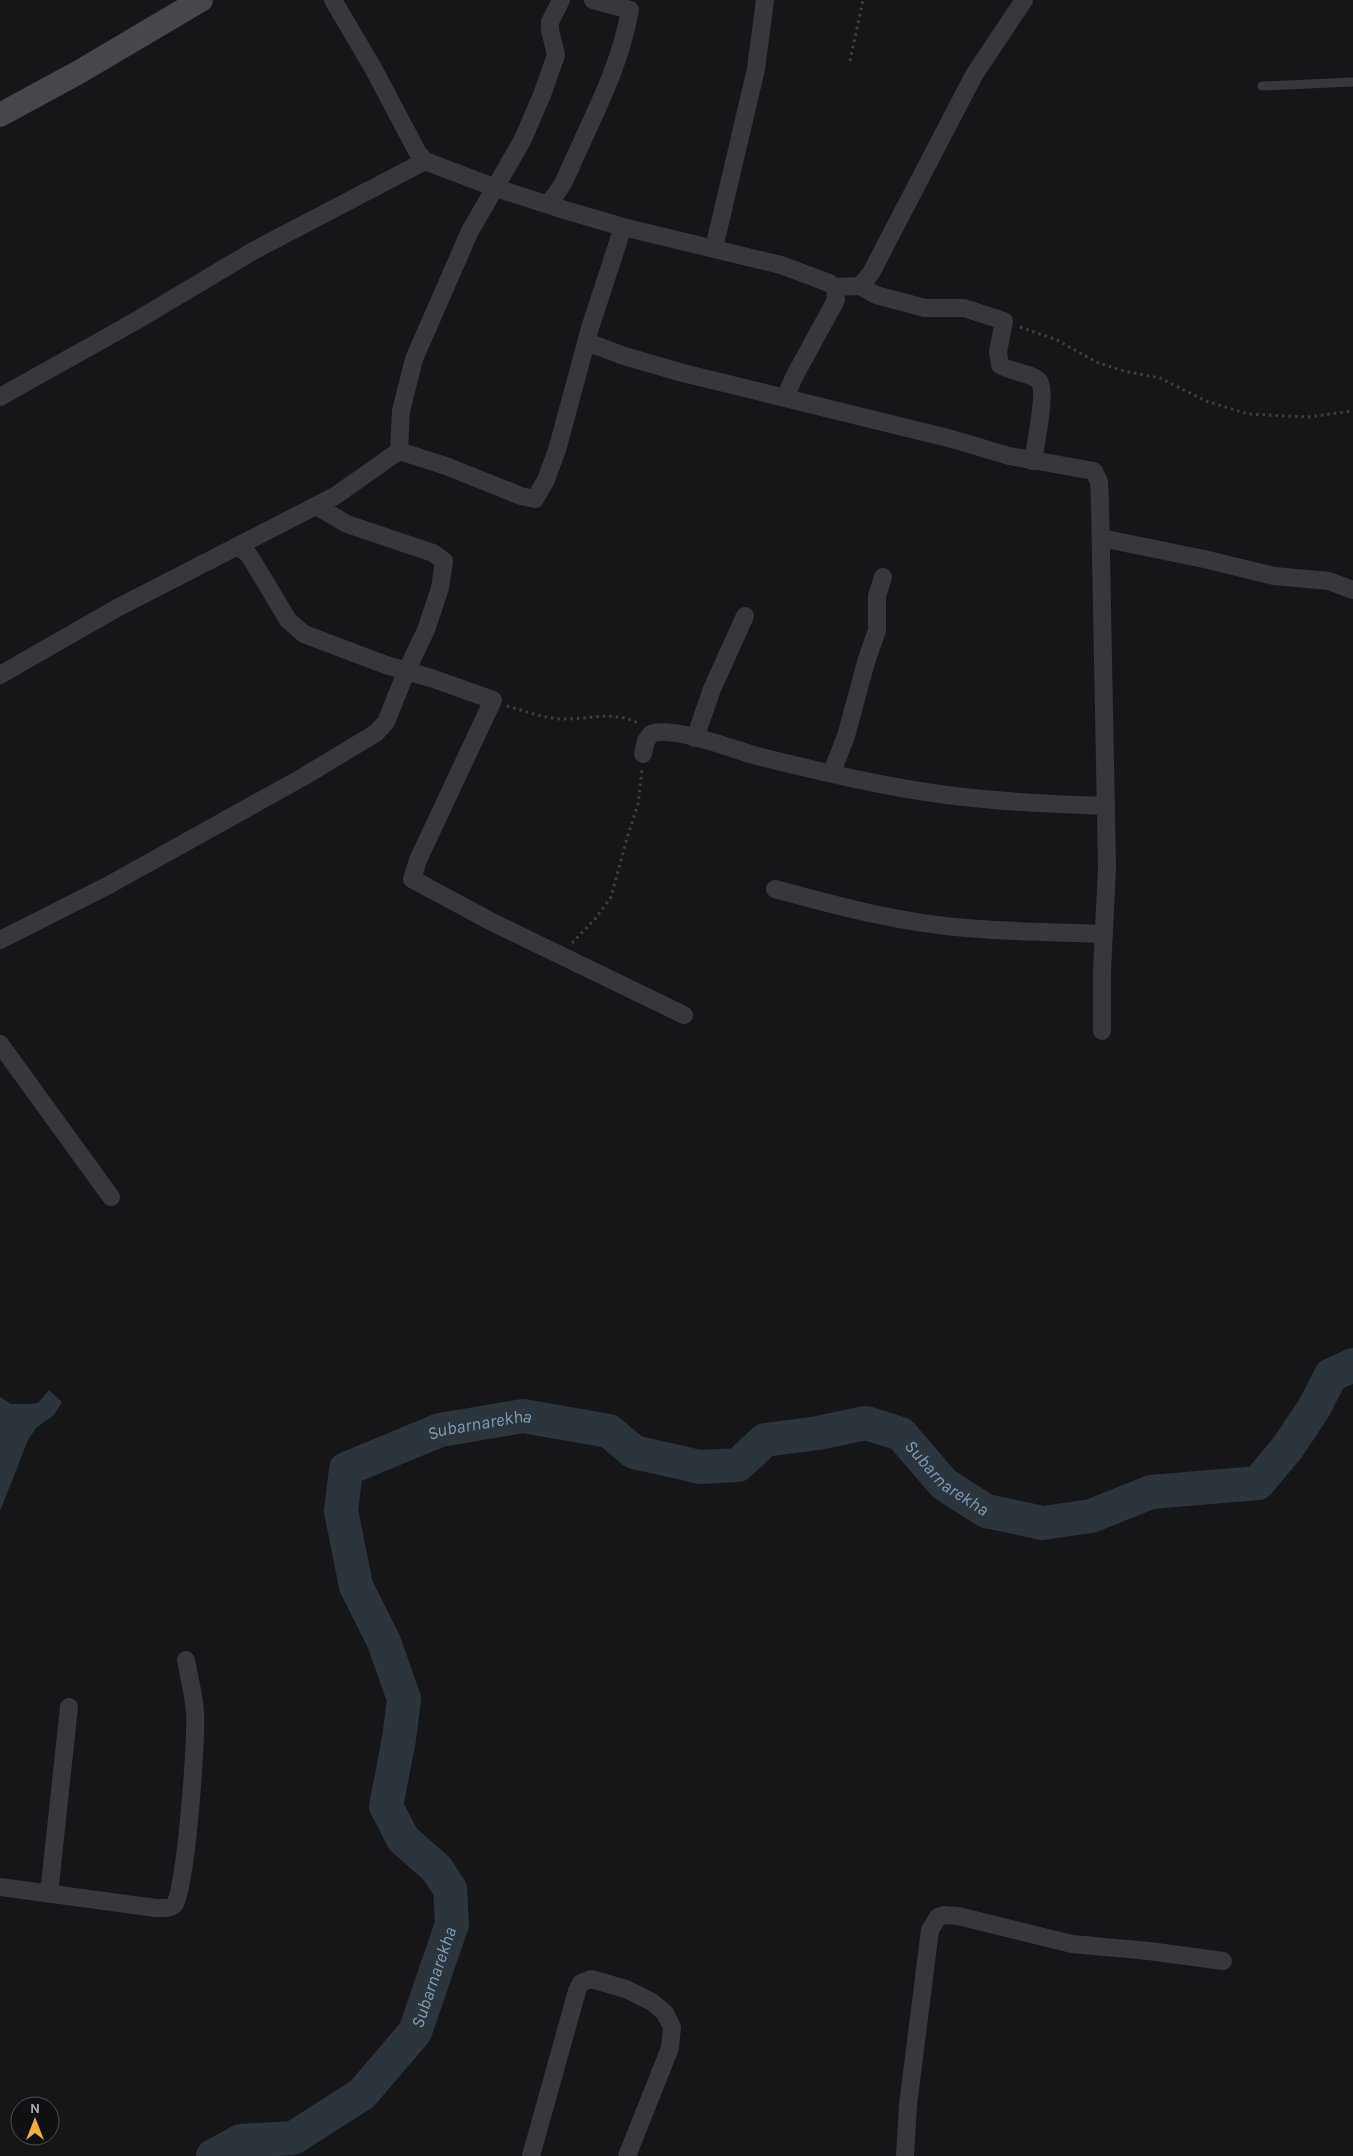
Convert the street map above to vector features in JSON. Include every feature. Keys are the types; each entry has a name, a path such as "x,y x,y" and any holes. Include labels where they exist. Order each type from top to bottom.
{"street":[{"path":"5,108 78,72 201,0"},
{"path":"333,0 373,68 418,153 425,161 496,188 547,204 623,227 781,265 835,287 860,286 876,294 926,308 964,308 1004,321 998,352 1000,365 1010,371 1034,378 1041,385 1041,400 1033,461"},
{"path":"399,451 401,411 414,359 470,231 522,141 554,62 556,50 551,36 550,22 561,0"},
{"path":"547,204 554,198 561,186 586,134 614,71 624,42 630,10 593,0"},
{"path":"714,248 756,69 766,0"},
{"path":"860,286 871,272 974,75 1024,0"},
{"path":"0,397 134,322 253,250 425,161"},
{"path":"399,451 446,466 521,496 535,499 542,487 556,450 623,227"},
{"path":"785,398 794,377 836,300 835,287"},
{"path":"587,342 624,356 683,373 924,432 1033,461 1094,471 1099,482 1101,538 1107,874 1102,1030"},
{"path":"0,675 117,608 316,506 371,472 399,451"},
{"path":"0,940 106,886 358,746 376,733 386,722 432,615 445,564 443,559 433,553 347,524 316,506"},
{"path":"1101,538 1204,559 1274,576 1329,581 1353,590"},
{"path":"238,546 248,554 288,620 296,629 316,640 493,700 418,860 412,879 492,922 684,1015"},
{"path":"832,772 846,736 866,662 877,630 876,596 882,577"},
{"path":"695,738 712,689 745,616"},
{"path":"643,754 648,737 656,732 695,738 758,757 876,783 946,795 994,801 1106,806"},
{"path":"775,889 864,912 932,924 965,928 1104,934"},
{"path":"0,1044 111,1197"},
{"path":"0,1887 156,1908 170,1907 174,1904 183,1876 195,1753 195,1712 186,1660"},
{"path":"49,1894 69,1707"},
{"path":"905,2156 908,2105 930,1930 938,1917 944,1915 958,1916 1072,1944 1149,1951 1223,1962"},
{"path":"531,2156 577,1991 581,1984 591,1978 626,1989 652,2002 665,2013 672,2027 670,2048 627,2156"}],"lane":[{"path":"1262,86 1353,82"}],"path":[{"path":"850,61 863,0"},
{"path":"1004,321 1057,340 1096,362 1124,371 1160,378 1206,401 1248,414 1308,417 1353,411"},
{"path":"493,700 542,716 561,719 618,716 656,732"},
{"path":"561,954 595,919 611,897 642,790 643,754"}],"shaded area":[{"path":"49,1390 62,1402 54,1415 36,1428 28,1440 0,1511 0,1397 11,1404 32,1404 38,1403"}],"waterway":[{"name":"Subarnarekha","path":"213,2156 241,2141 293,2138 362,2094 415,2032 452,1924 450,1889 437,1869 403,1839 386,1806 399,1739 404,1699 384,1642 356,1586 341,1511 346,1469 440,1430 523,1416 609,1431 634,1452 700,1467 738,1465 765,1440 818,1433 866,1423 901,1434 944,1484 986,1511 1043,1523 1091,1516 1151,1492 1258,1483 1288,1447 1314,1408 1331,1375 1353,1365"}]}
